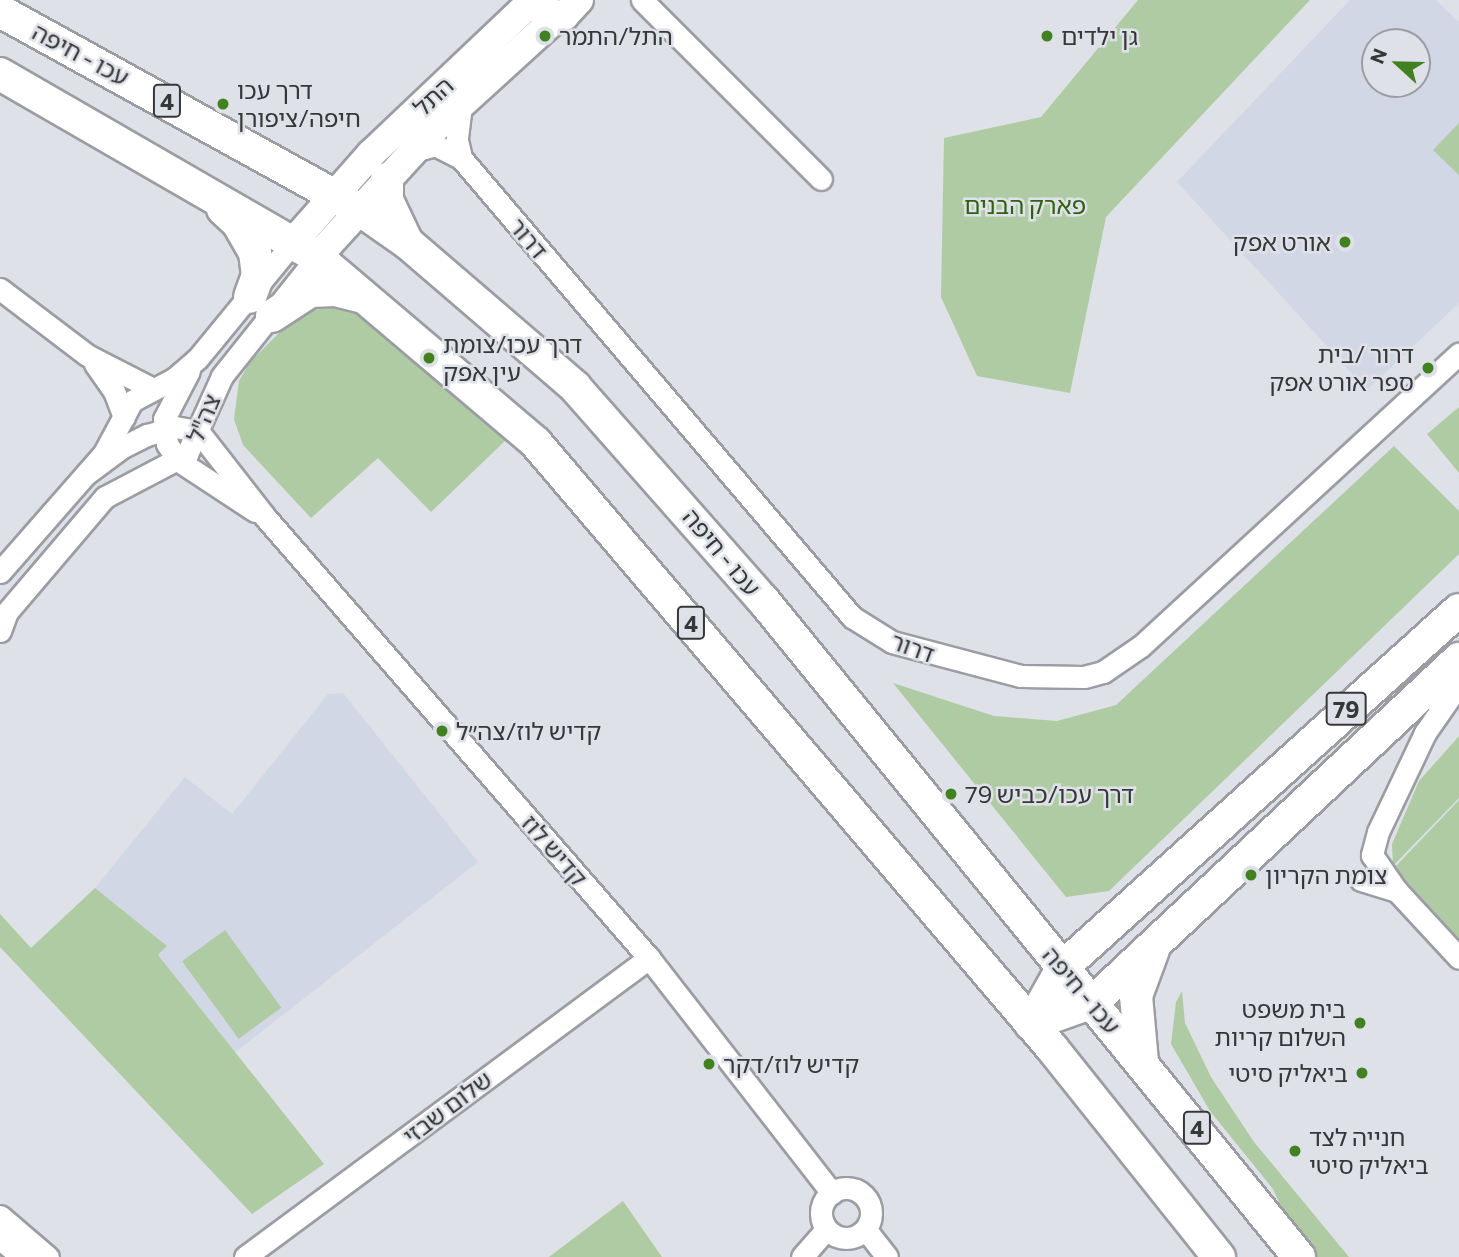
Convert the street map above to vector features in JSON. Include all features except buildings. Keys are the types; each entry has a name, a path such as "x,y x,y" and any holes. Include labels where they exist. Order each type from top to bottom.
{"highway":[{"name":"עכו - חיפה","path":"0,10 346,201 409,244 506,324 613,426 763,600 1299,1257"},
{"name":"4","path":"0,74 305,249 372,301 536,443 1031,1024 1219,1257"},
{"path":"387,179 385,192 391,212 409,244"},
{"path":"190,181 248,236 258,275 261,306 322,289 372,301"},
{"name":"79","path":"1031,1024 1063,967 1459,610"},
{"name":"79","path":"1031,1024 1093,1002 1171,925 1459,659"},
{"path":"1010,902 1044,926 1073,936 1111,923"},
{"path":"1142,1063 1136,1023 1138,985 1171,925"}],"main road":[{"path":"534,0 542,12 574,5"},
{"name":"התל","path":"346,201 534,0"},
{"name":"התל","path":"346,201 387,179 461,104 574,5"},
{"name":"צה\"ל","path":"305,249 346,201"}],"street":[{"path":"642,0 821,179"},
{"path":"461,104 457,140 461,158"},
{"name":"דרור","path":"413,151 435,145 461,158 852,617 892,642 1021,676 1084,677 1103,672 1141,646 1459,354"},
{"name":"צה\"ל","path":"0,631 7,611 105,497 179,461 198,431 222,376 261,306 305,249"},
{"path":"0,289 88,355 152,389"},
{"name":"צה\"ל","path":"0,572 112,443 139,394 186,370 206,350 261,306"},
{"path":"179,461 164,429 171,402 206,350"},
{"path":"88,355 109,382 124,417"},
{"path":"86,474 121,448 164,429 198,431"},
{"name":"קדיש לוז","path":"198,431 266,518 649,958 832,1193"},
{"name":"קדיש לוז","path":"179,461 266,518"},
{"path":"1459,684 1425,733 1373,845 1374,862 1459,958"},
{"path":"1361,880 1398,891"},
{"name":"שלום שבזי","path":"245,1257 649,958"},
{"path":"826,1229 822,1205 832,1193 847,1188 862,1193 871,1207 866,1230"},
{"path":"0,1216 48,1257"},
{"path":"826,1229 845,1239 866,1230"},
{"path":"802,1257 826,1229"},
{"path":"866,1230 887,1257"},
{"path":"0,1239 22,1257"}],"shaded area":[{"name":"אורט אפק","path":"1350,0 1436,0 1459,22 1459,303 1367,390 1177,182"},
{"path":"343,693 478,862 233,1054 158,955 167,947 95,888 185,777 232,814 328,694"}],"green space":[{"name":"פארק הבנים","path":"1138,0 1310,0 1106,217 1070,393 977,376 941,297 944,138 1041,117"},
{"path":"1459,123 1459,175 1433,150"},
{"path":"342,307 389,329 506,440 431,512 378,458 311,518 243,445 234,419 239,381 250,362 283,329 311,310"},
{"path":"1459,407 1459,473 1427,434"},
{"path":"1394,446 1459,511 1459,554 1109,891 1066,897 893,683 994,716 1057,721 1116,705"},
{"path":"1459,736 1459,798 1393,866 1392,844 1419,781"},
{"path":"1459,800 1459,939 1394,868"},
{"path":"95,888 167,946 158,955 324,1164 252,1214 0,947 0,914 31,948"},
{"path":"225,930 281,1008 239,1039 182,961"},
{"path":"1182,991 1185,1023 1211,1077 1254,1142 1349,1257 1316,1257 1290,1227 1273,1189 1210,1111 1171,1044 1176,1002"},
{"path":"623,1201 662,1257 549,1257"}],"place":[{"name":"התל/התמר","path":"545,36"},
{"name":"גן ילדים","path":"1047,36"},
{"name":"דרך עכו חיפה/ציפורן","path":"223,104"},
{"name":"אורט אפק","path":"1345,242"},
{"name":"דרך עכו/צומת עין אפק","path":"429,358"},
{"name":"דרור /בית ספר אורט אפק","path":"1428,368"},
{"name":"קדיש לוז/צה״ל","path":"442,731"},
{"name":"דרך עכו/כביש 79","path":"951,794"},
{"name":"צומת הקריון","path":"1251,875"},
{"name":"בית משפט השלום קריות","path":"1360,1023"},
{"name":"קדיש לוז/דקר","path":"709,1064"},
{"name":"ביאליק סיטי","path":"1362,1073"},
{"name":"חנייה לצד ביאליק סיטי","path":"1295,1151"}]}
